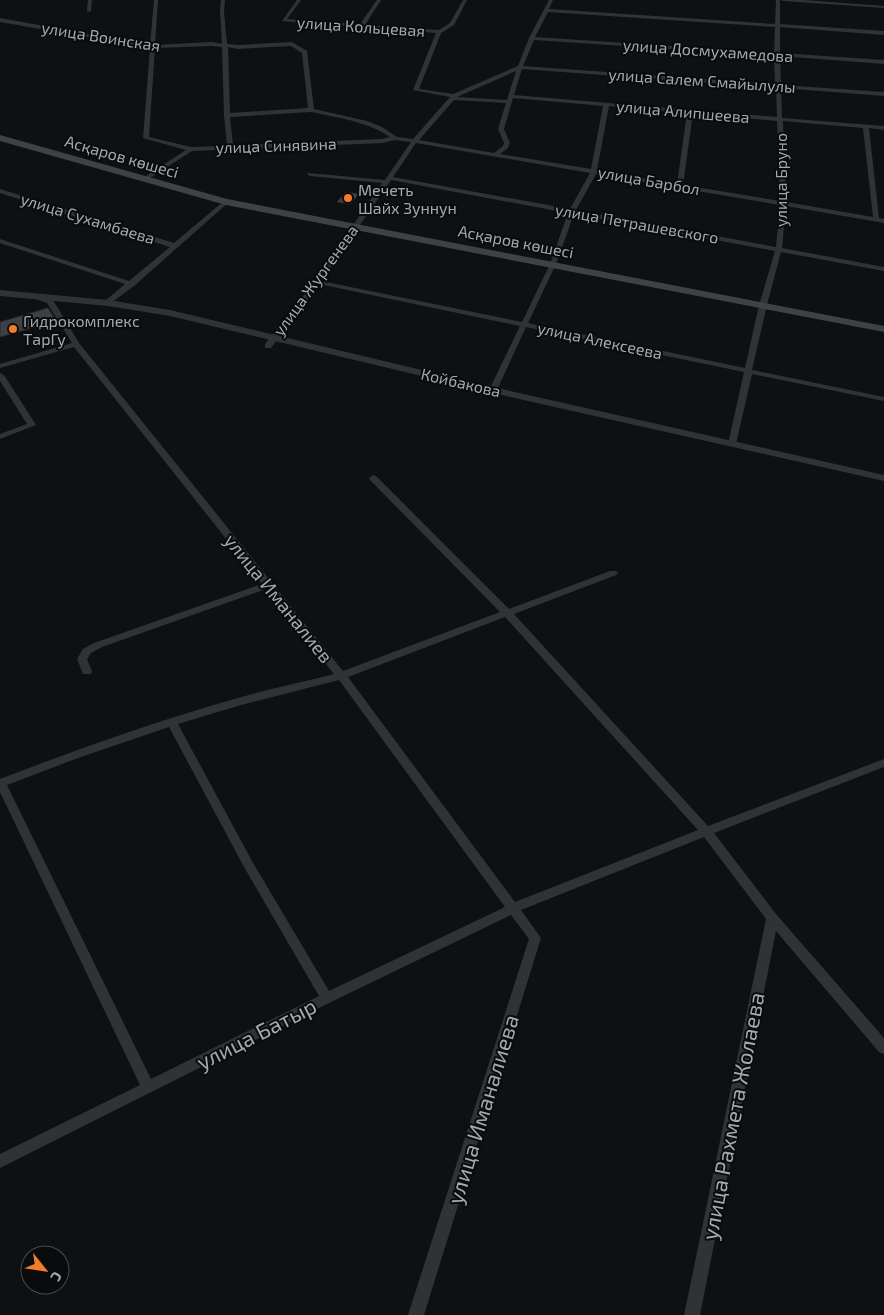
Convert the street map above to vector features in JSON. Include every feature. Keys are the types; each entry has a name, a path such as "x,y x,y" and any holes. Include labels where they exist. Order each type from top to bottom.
{"main road":[{"name":"Асқаров көшесі","path":"0,138 226,202 884,329"}],"street":[{"path":"89,11 90,0"},
{"path":"156,0 146,138 191,149"},
{"path":"223,0 222,12 230,148"},
{"name":"улица Кольцевая","path":"299,0 284,20 438,32 451,27 465,0"},
{"path":"362,25 379,0"},
{"path":"496,154 506,147 507,143 502,129 520,67 551,0"},
{"name":"улица Бруно","path":"732,444 763,305 779,248 783,202 777,54 778,0"},
{"path":"783,0 884,7"},
{"path":"546,10 884,33"},
{"name":"улица Воинская","path":"0,20 153,47 212,44 238,47 292,44 305,52 311,110"},
{"name":"улица Кольцевая","path":"438,32 416,90 453,97"},
{"name":"улица Досмухамедова","path":"532,38 884,62"},
{"path":"453,97 520,67"},
{"name":"улица Салем Смайылулы","path":"520,67 884,94"},
{"name":"улица Алипшеева","path":"453,97 606,105 884,128"},
{"name":"улица Жургенева","path":"270,342 316,282 415,141 453,97"},
{"path":"493,390 553,264 572,210 594,171 606,105"},
{"path":"227,115 311,110 365,122 380,128 395,138"},
{"path":"680,186 690,112"},
{"path":"866,126 876,219"},
{"name":"улица Синявина","path":"145,179 191,149 382,142 395,138 415,141"},
{"name":"улица Барбол","path":"415,141 783,202 884,221"},
{"name":"улица Петрашевского","path":"310,174 388,180 572,210 884,269"},
{"name":"улица Сухамбаева","path":"0,191 175,246"},
{"path":"108,303 226,202"},
{"path":"0,242 131,284"},
{"name":"улица Алексеева","path":"316,282 884,399"},
{"name":"Койбакова","path":"0,293 108,303 170,313 270,342 884,478"},
{"name":"улица Иманалиев","path":"36,296 50,302 76,344 342,676 514,908"},
{"path":"0,366 76,344"},
{"path":"0,375 32,425 0,437"},
{"path":"374,478 507,613 706,831 772,918 884,1048"},
{"path":"148,1088 1,783 74,755 172,722 240,702 342,676 614,573"},
{"path":"87,671 82,659 87,651 98,645 268,585"},
{"path":"172,722 248,864 327,998"},
{"name":"улица Батыр","path":"0,1162 327,998 514,908 884,762"},
{"name":"улица Иманалиева","path":"416,1315 535,938 514,908"},
{"name":"улица Рахмета Жолаева","path":"692,1315 772,918"}],"building":[{"name":"Мечеть Шайх Зуннун","path":"346,192 359,194 350,204 337,202"},
{"name":"Гидрокомплекс ТарГу","path":"48,308 56,321 0,337 0,322"}],"place":[{"name":"Мечеть Шайх Зуннун","path":"348,198"},
{"name":"Гидрокомплекс ТарГу","path":"13,329"}]}
